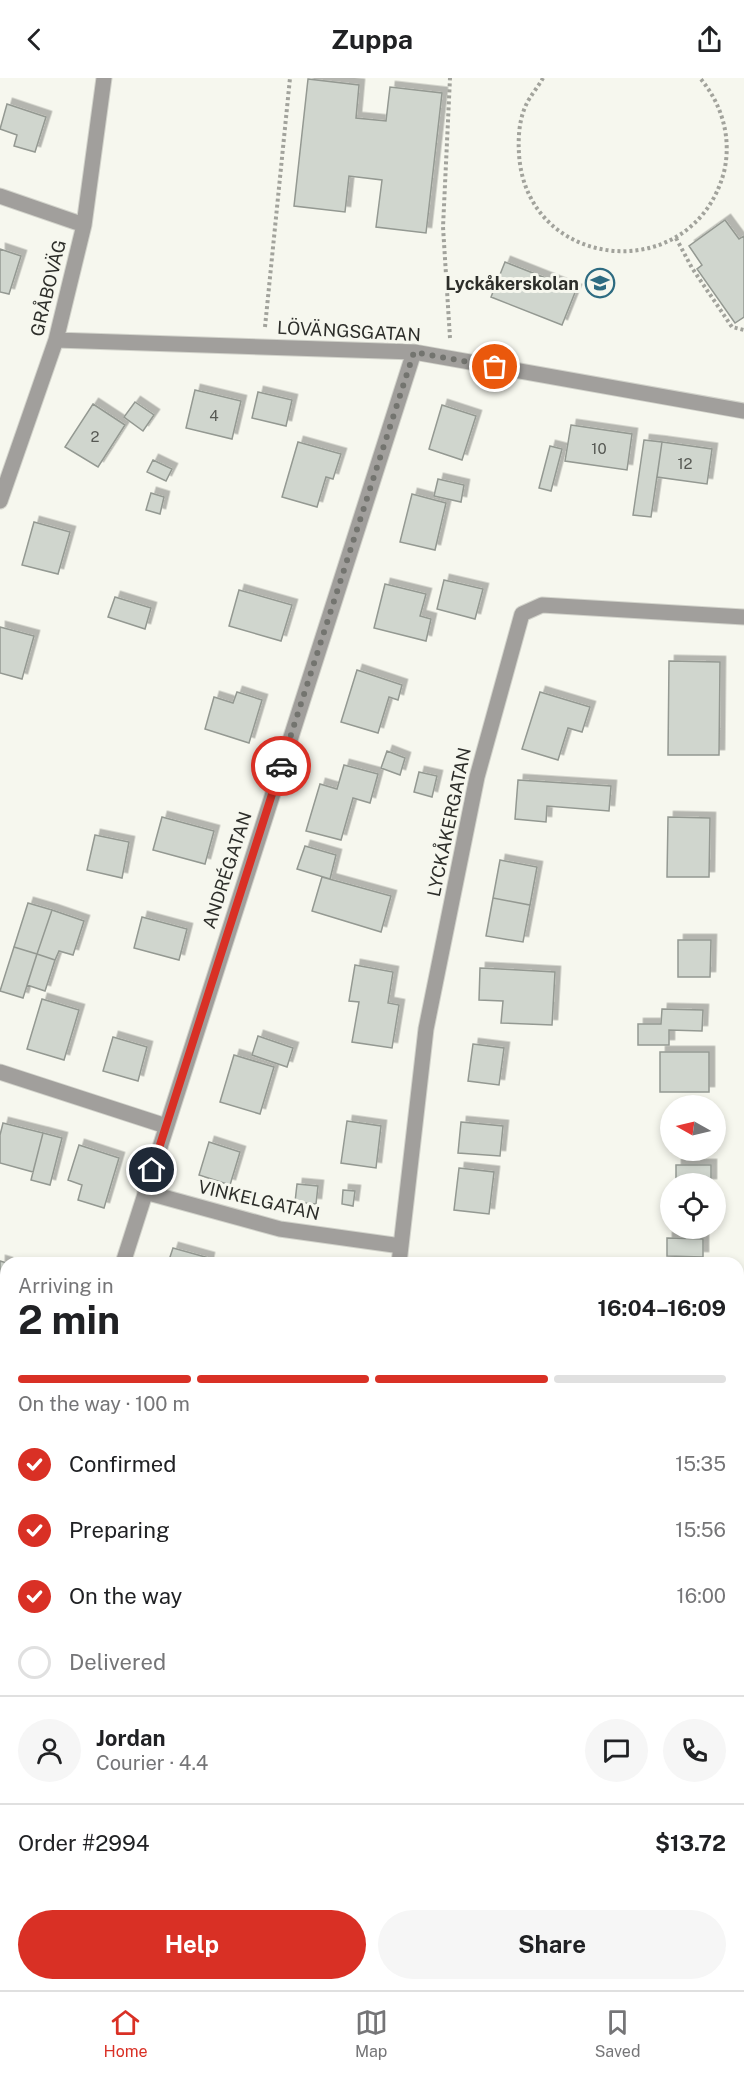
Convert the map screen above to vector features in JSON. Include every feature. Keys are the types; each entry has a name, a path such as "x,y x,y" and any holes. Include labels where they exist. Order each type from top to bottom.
{"street":[{"name":"GRÅBOVÄG","path":"0,501 56,340 84,225 104,78"},
{"path":"0,196 84,225"},
{"name":"LÖVÄNGSGATAN","path":"56,340 414,352 744,411"},
{"name":"ANDRÉGATAN","path":"125,1257 414,352"},
{"name":"LYCKÅKERGATAN","path":"400,1257 426,1029 477,777 522,614 542,605 744,617"},
{"path":"0,1072 166,1126"},
{"name":"VINKELGATAN","path":"145,1192 280,1229 401,1246"}],"path":[{"path":"263,346 291,78"},
{"path":"450,78 443,227 451,359"},
{"path":"543,78 526,105 518,137 520,170 532,201 553,226 580,244 612,252 645,250 676,238 701,218 719,190 727,158 725,125 713,94 700,78"},
{"path":"676,238 692,268 732,327 744,330"}],"building":[{"path":"308,79 359,85 356,118 386,121 390,87 442,93 426,233 376,227 382,180 349,176 345,212 294,206"},
{"path":"7,104 46,117 35,152 14,146 17,135 0,129"},
{"path":"725,220 739,239 744,236 744,317 735,323 697,269 702,265 689,246"},
{"path":"0,249 21,256 9,294 0,292"},
{"path":"505,262 576,290 562,325 491,297"},
{"path":"195,390 241,401 232,439 186,428"},
{"path":"258,392 292,400 286,426 252,418"},
{"path":"135,402 154,415 143,431 124,417"},
{"path":"93,404 125,425 98,467 65,447"},
{"path":"442,405 476,416 462,460 429,449"},
{"path":"571,425 632,434 627,470 565,461"},
{"path":"644,440 662,442 651,517 633,515"},
{"path":"298,442 341,454 333,479 326,477 317,507 282,497"},
{"path":"662,442 712,449 707,484 657,477"},
{"path":"550,446 562,449 551,491 539,488"},
{"path":"153,460 172,469 166,481 147,472"},
{"path":"438,479 464,485 461,502 434,496"},
{"path":"151,493 164,497 160,514 146,510"},
{"path":"412,494 446,503 435,550 400,542"},
{"path":"34,522 70,532 58,574 22,565"},
{"path":"444,580 483,589 475,619 437,609"},
{"path":"385,584 426,594 420,616 431,619 426,641 374,628"},
{"path":"239,590 292,605 281,641 229,626"},
{"path":"115,597 151,608 145,629 108,617"},
{"path":"0,627 34,636 22,679 0,673"},
{"path":"669,661 720,662 719,755 668,755"},
{"path":"357,670 402,685 398,700 389,697 378,733 341,722"},
{"path":"237,692 262,700 249,743 205,729 214,697 233,703"},
{"path":"540,692 590,707 582,732 568,728 558,760 522,749"},
{"path":"387,751 405,758 400,775 381,768"},
{"path":"344,765 378,774 370,803 353,798 341,840 306,831 320,784 337,789"},
{"path":"419,772 437,776 432,797 414,792"},
{"path":"518,780 611,786 609,811 547,806 546,822 515,819"},
{"path":"162,817 214,831 205,864 153,850"},
{"path":"668,817 710,818 709,877 667,877"},
{"path":"95,835 129,842 122,878 87,870"},
{"path":"305,846 336,855 330,879 297,869"},
{"path":"500,860 537,867 530,905 493,898"},
{"path":"322,877 391,896 381,932 312,911"},
{"path":"493,898 530,905 523,942 486,936"},
{"path":"28,903 52,910 37,954 14,947"},
{"path":"52,910 84,921 73,955 59,951 55,960 37,954"},
{"path":"142,917 187,929 179,960 134,948"},
{"path":"678,940 711,940 710,977 678,977"},
{"path":"14,947 37,954 23,998 0,991"},
{"path":"37,954 55,960 45,991 27,985"},
{"path":"355,965 393,972 388,1003 399,1005 392,1048 352,1042 359,1002 349,1001"},
{"path":"480,968 555,972 552,1025 501,1023 503,1001 479,1000"},
{"path":"42,999 79,1010 64,1060 27,1049"},
{"path":"662,1009 703,1010 702,1031 669,1030 669,1045 638,1045 638,1024 661,1024"},
{"path":"258,1036 293,1048 287,1067 252,1055"},
{"path":"113,1037 147,1047 138,1081 103,1071"},
{"path":"473,1044 504,1048 499,1085 468,1081"},
{"path":"660,1052 709,1052 709,1092 660,1092"},
{"path":"234,1055 274,1067 260,1114 220,1102"},
{"path":"347,1121 381,1126 376,1168 341,1163"},
{"path":"461,1122 503,1126 500,1156 458,1153"},
{"path":"3,1123 43,1133 33,1172 0,1163 0,1135"},
{"path":"43,1133 62,1138 50,1185 31,1180"},
{"path":"209,1142 240,1152 230,1185 199,1175"},
{"path":"79,1145 119,1158 104,1208 78,1200 82,1185 68,1180"},
{"path":"676,1165 711,1165 711,1173 676,1173"},
{"path":"459,1168 494,1172 489,1214 454,1210"},
{"path":"297,1184 318,1186 316,1204 295,1202"},
{"path":"343,1190 355,1191 353,1206 342,1204"},
{"path":"667,1239 703,1239 703,1257 667,1256"},
{"path":"173,1248 205,1257 170,1257"}],"way so far":[{"path":"281,766 414,352 495,367"}],"place":[{"name":"Lyckåkerskolan","path":"600,283"}],"route":[{"path":"152,1170 281,766"}]}
